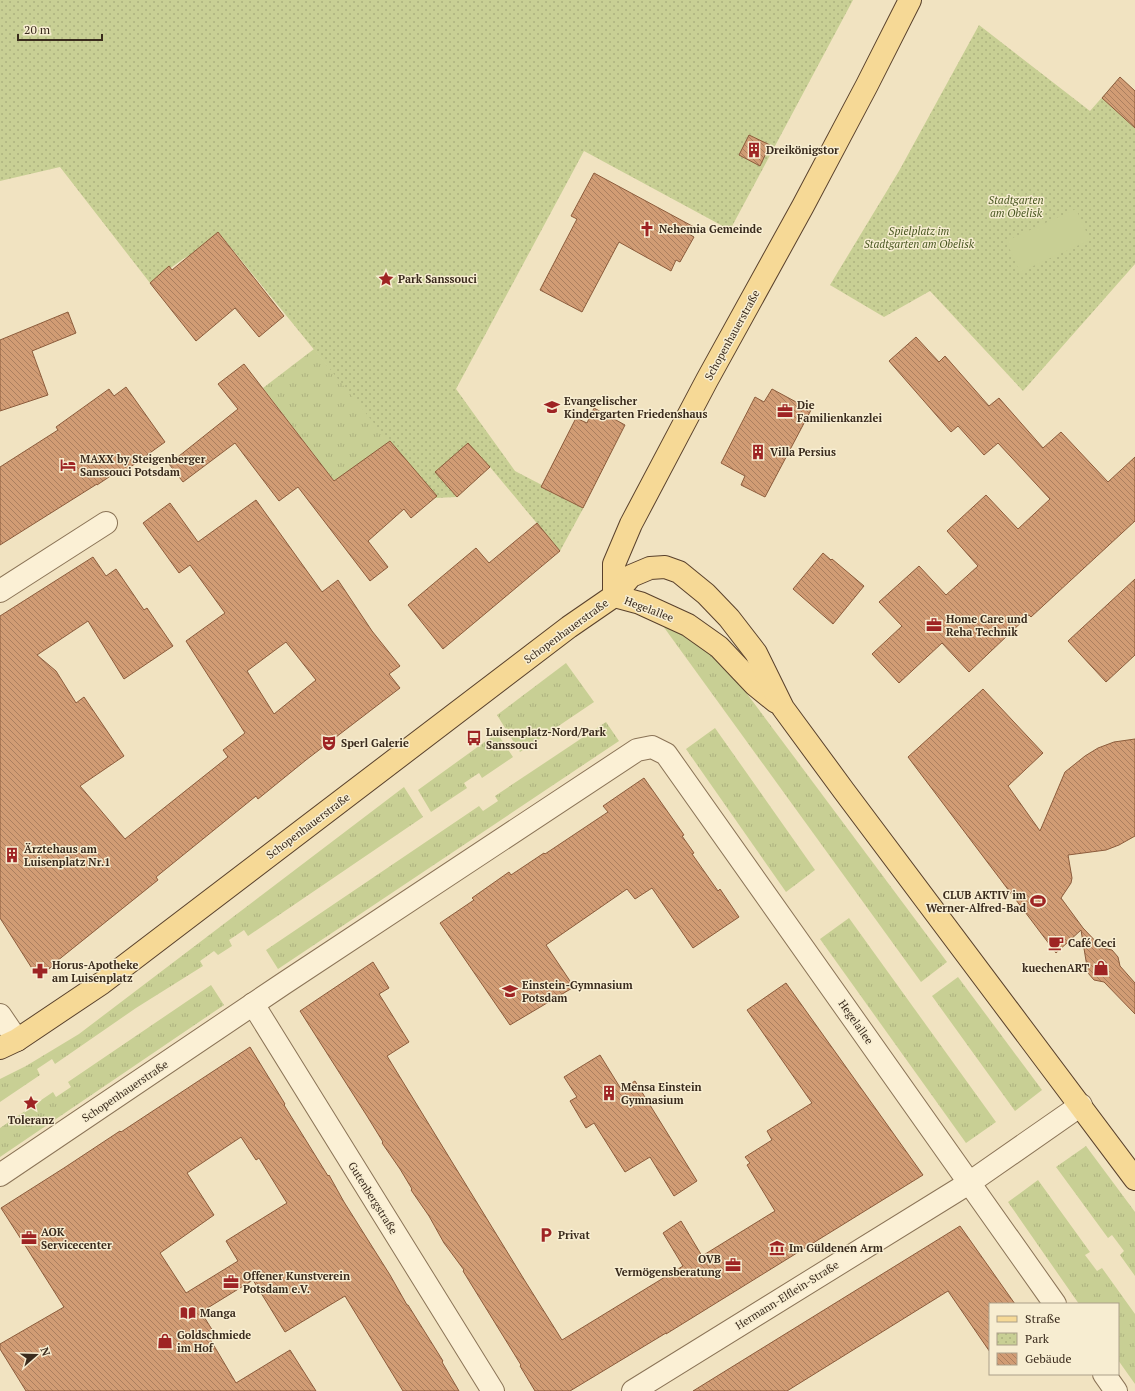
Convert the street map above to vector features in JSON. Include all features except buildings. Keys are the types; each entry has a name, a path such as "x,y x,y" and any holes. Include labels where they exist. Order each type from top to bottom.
{"main road":[{"name":"Schopenhauerstraße","path":"8,1044 102,983 586,614 614,596 614,564 630,524 803,206 910,0"},
{"name":"Hegelallee","path":"783,708 755,685 719,646 688,625 640,603 614,596 631,576 650,568 665,567 679,572 706,594 729,618 756,653 783,708 1135,1179"}],"street":[{"path":"0,591 106,523"},
{"name":"Schopenhauerstraße","path":"0,1175 253,1004 637,750 652,747"},
{"name":"Hegelallee","path":"652,747 666,754 1054,1303"},
{"name":"Gutenbergstraße","path":"253,1004 493,1391"},
{"path":"1,1017 8,1044"},
{"name":"Hermann-Elflein-Straße","path":"633,1391 969,1182 1080,1105"},
{"path":"1105,1375 1116,1391"}],"green space":[{"name":"Park Sanssouci","path":"0,0 853,0 730,230 584,151 456,389 515,471 584,507 560,551 490,467 457,497 435,498 219,233 150,283 60,167 0,181"},
{"name":"Stadtgarten am Obelisk","path":"979,25 1090,111 1120,77 1135,91 1135,264 1023,391 930,291 884,317 830,285 899,171"},
{"path":"1076,209 1090,240 1020,272 1006,241"},
{"path":"314,349 390,441 335,482 263,388"},
{"path":"663,626 698,639 730,671 947,962 921,982"},
{"path":"566,663 594,702 520,752 497,715"},
{"path":"606,722 619,741 278,969 266,950 479,806 483,811 498,801 495,796"},
{"path":"715,728 815,870 786,892 686,749"},
{"path":"497,733 513,757 482,778 479,773 464,783 467,788 431,812 418,790"},
{"path":"404,787 423,817 248,936 244,930 229,940 232,946 218,955 214,951 200,961 203,966 136,1008 55,1064 52,1059 37,1069 40,1075 0,1102 0,1079 26,1066 79,1034"},
{"path":"849,918 996,1122 966,1143 820,939"},
{"path":"958,977 1042,1090 1015,1111 932,996"},
{"path":"211,985 224,1005 0,1157 0,1128 53,1092 56,1097 71,1087 68,1082"},
{"path":"1086,1146 1135,1212 1135,1276 1120,1255 1124,1251 1112,1235 1108,1238 1056,1167"},
{"path":"1038,1180 1090,1252 1085,1255 1097,1271 1102,1268 1135,1314 1135,1384 1119,1361 1119,1303 1078,1303 1008,1202"}],"place":[{"name":"Dreikönigstor","path":"754,150"},
{"name":"Nehemia Gemeinde","path":"647,229"},
{"name":"Park Sanssouci","path":"386,279"},
{"name":"Evangelischer Kindergarten Friedenshaus","path":"552,407"},
{"name":"Die Familienkanzlei","path":"785,411"},
{"name":"Villa Persius","path":"758,452"},
{"name":"MAXX by Steigenberger Sanssouci Potsdam","path":"68,465"},
{"name":"Home Care und Reha Technik","path":"934,625"},
{"name":"Luisenplatz-Nord/Park Sanssouci","path":"474,738"},
{"name":"Sperl Galerie","path":"329,743"},
{"name":"Ärztehaus am Luisenplatz Nr.1","path":"12,855"},
{"name":"CLUB AKTIV im Werner-Alfred-Bad","path":"1038,901"},
{"name":"Café Ceci","path":"1056,943"},
{"name":"kuechenART","path":"1101,968"},
{"name":"Horus-Apotheke am Luisenplatz","path":"40,971"},
{"name":"Einstein-Gymnasium Potsdam","path":"510,991"},
{"name":"Mensa Einstein Gymnasium","path":"609,1093"},
{"name":"Toleranz","path":"31,1103"},
{"name":"Privat","path":"546,1235"},
{"name":"AOK Servicecenter","path":"29,1238"},
{"name":"Im Güldenen Arm","path":"777,1248"},
{"name":"OVB Vermögensberatung","path":"733,1265"},
{"name":"Offener Kunstverein Potsdam e.V.","path":"231,1282"},
{"name":"Manga","path":"188,1313"},
{"name":"Goldschmiede im Hof","path":"165,1341"}],"park label":[{"name":"Spielplatz im Stadtgarten am Obelisk","path":"919,237"}]}
